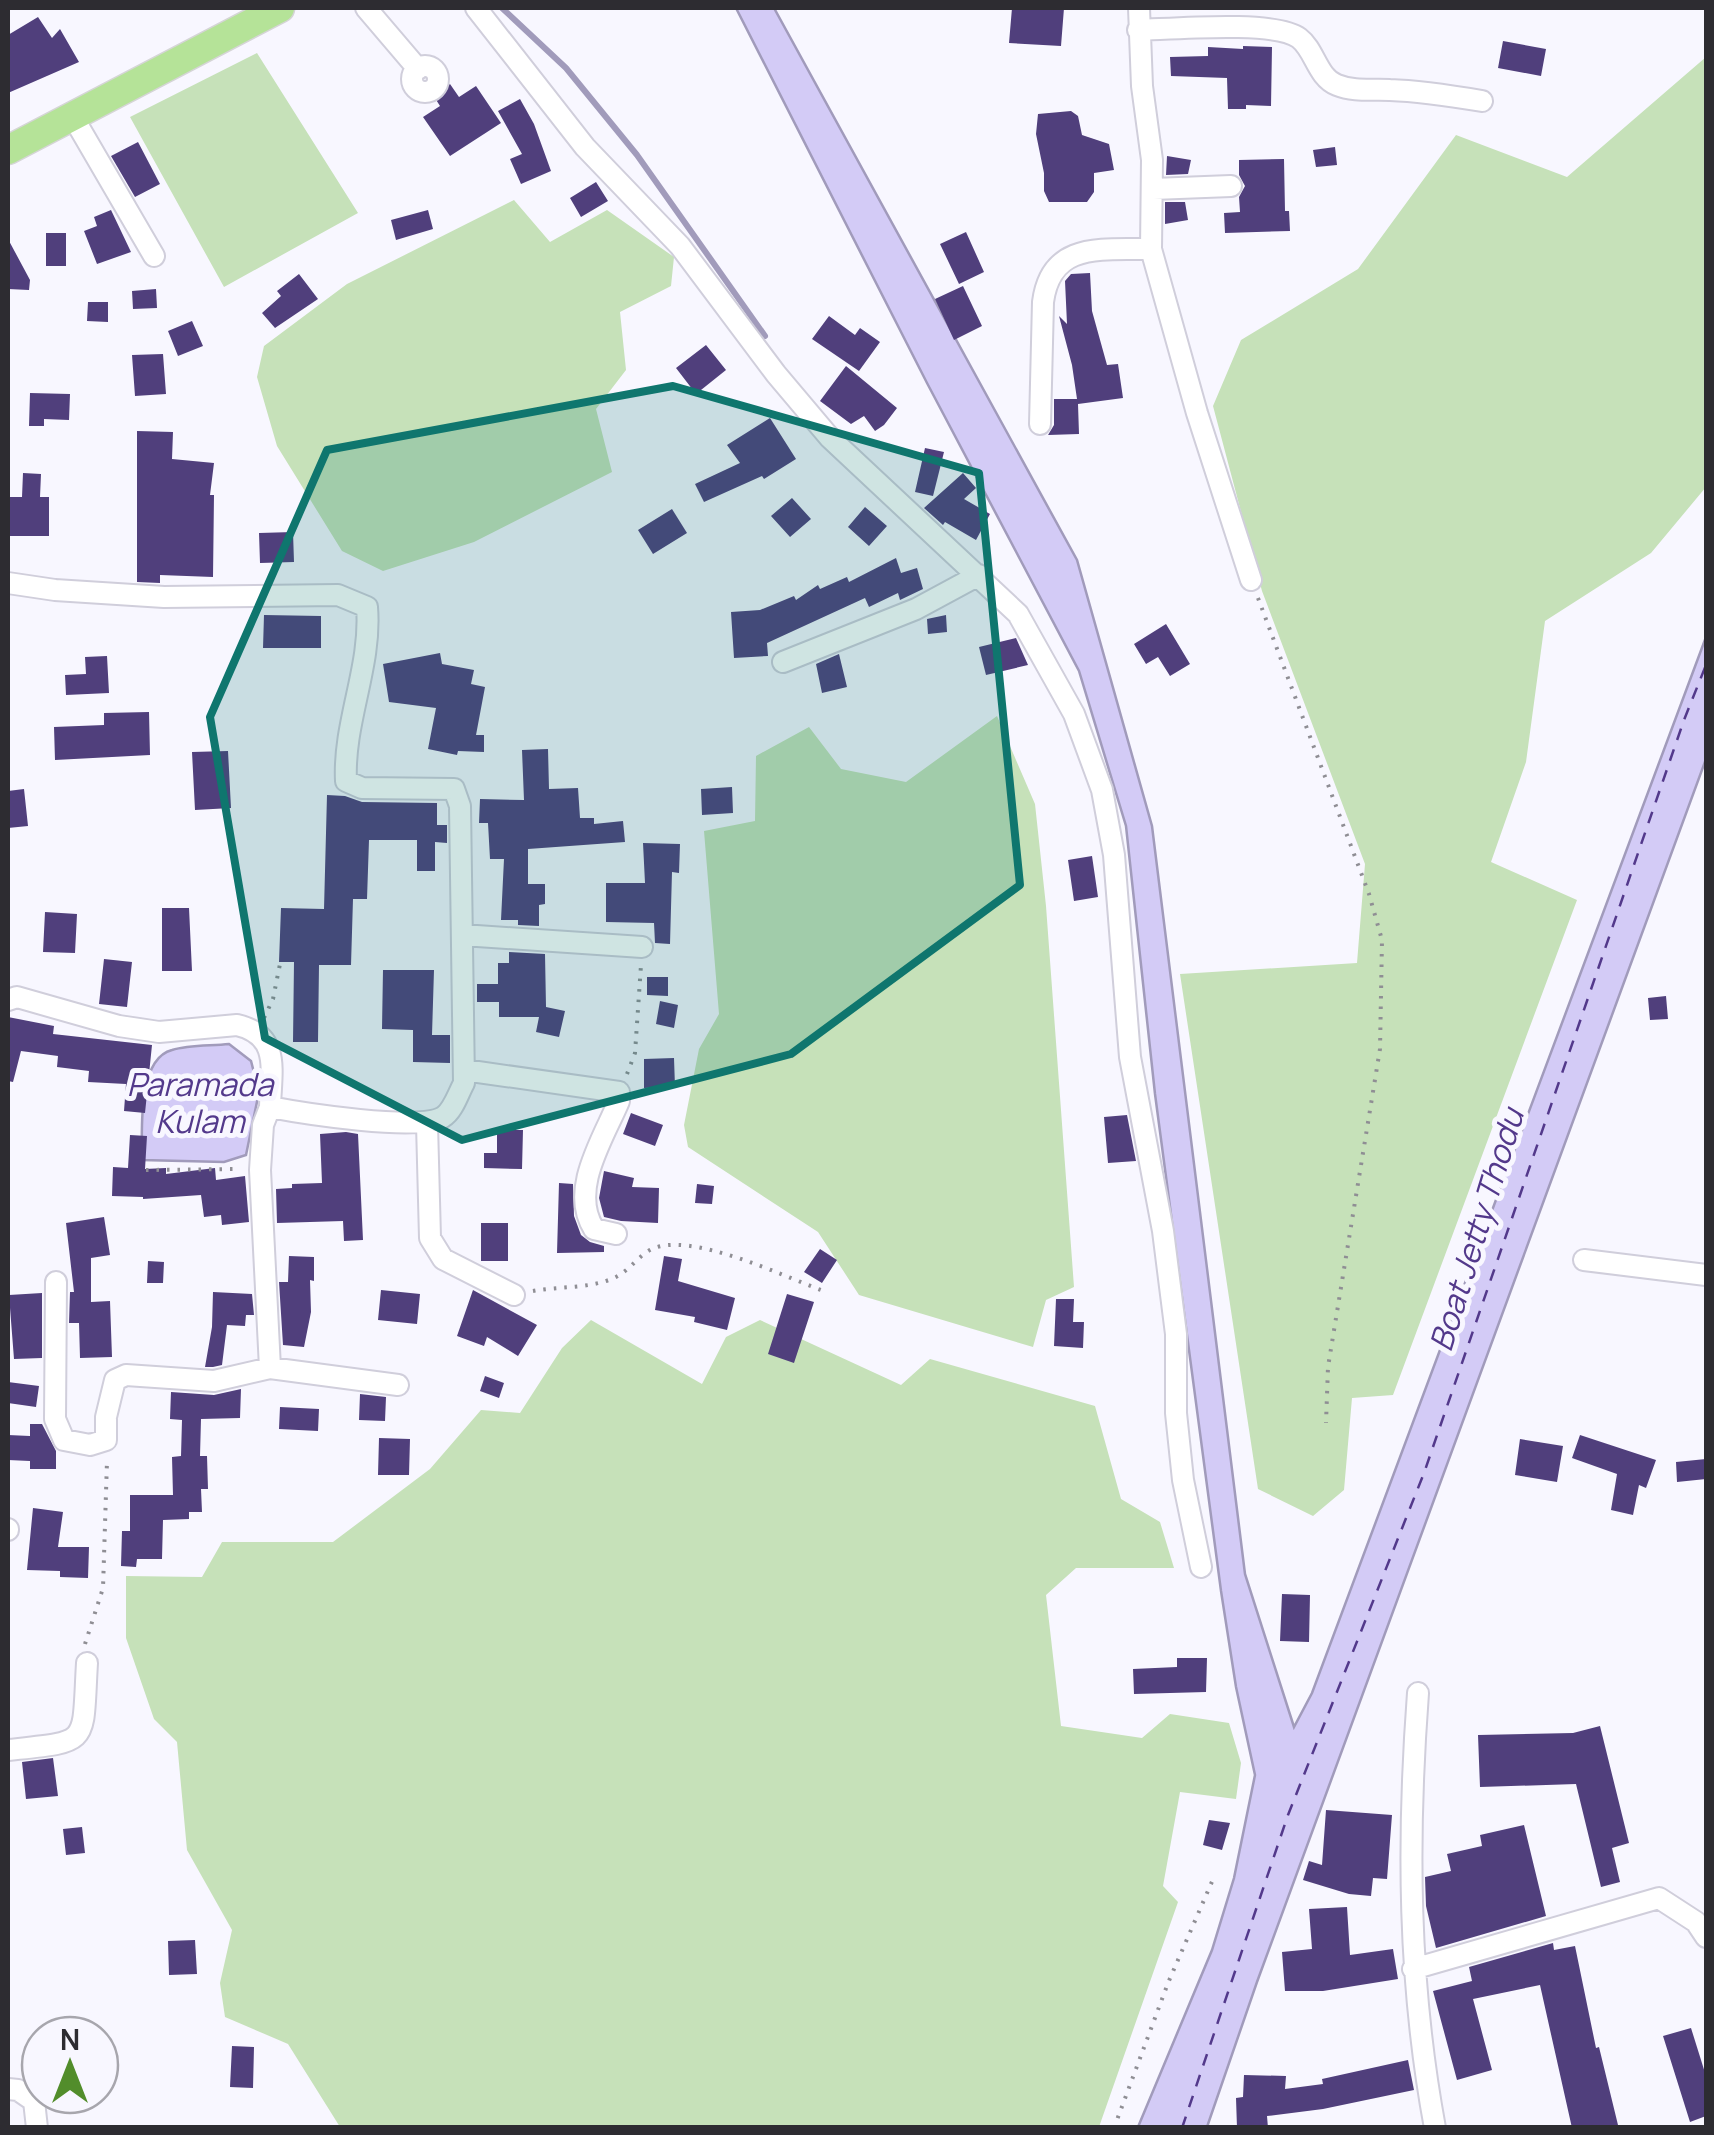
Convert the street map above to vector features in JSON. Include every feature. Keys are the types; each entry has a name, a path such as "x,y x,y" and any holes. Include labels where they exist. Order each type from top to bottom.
{"main road":[{"path":"8,150 280,8"}],"street":[{"path":"366,8 418,68"},
{"path":"476,8 584,147 680,246 776,374 830,438 1018,614 1074,714 1102,790 1114,855 1130,1057 1163,1230 1176,1334 1176,1413 1183,1480 1201,1568"},
{"path":"1140,8 1138,30 1152,189 1150,248 1197,414 1251,580"},
{"path":"1138,30 1285,31 1298,38 1335,85 1482,101"},
{"path":"72,117 154,256"},
{"path":"1152,189 1231,186"},
{"path":"1040,424 1043,302 1052,270 1077,254 1150,248"},
{"path":"782,662 916,609 979,575"},
{"path":"8,583 164,597 338,595 367,607 364,664 345,764 346,781 362,788 454,788 460,806 464,1084 447,1115 427,1124 314,1115 270,1107"},
{"path":"462,935 642,948"},
{"path":"8,1000 17,996 119,1026 159,1032 237,1025 258,1032 270,1050 270,1107 263,1126 260,1170 270,1368"},
{"path":"464,1070 619,1092 619,1101 584,1187 584,1213 594,1228 616,1234"},
{"path":"427,1124 430,1238 442,1259 514,1295"},
{"path":"1584,1260 1706,1275"},
{"path":"56,1282 55,1419 64,1440 90,1444 106,1440 106,1417 115,1380 126,1375 214,1381 270,1368 398,1385"},
{"path":"8,1750 62,1744 82,1731 86,1663"},
{"path":"1418,1693 1410,1794 1413,1969 1420,2048 1435,2128"},
{"path":"1413,1969 1658,1898 1696,1922 1706,1938"},
{"path":"8,2089 18,2090 34,2101 37,2128"}],"path":[{"path":"1251,580 1363,878 1382,940 1380,1049 1328,1367 1326,1423"},
{"path":"619,1092 635,1053 642,948"},
{"path":"258,1032 280,964"},
{"path":"146,1170 260,1170"},
{"path":"514,1295 568,1289 616,1277 652,1249 684,1245 720,1252 821,1290"},
{"path":"86,1663 86,1636 103,1588 106,1440"},
{"path":"1114,2128 1168,1983 1214,1878"}],"highlighted area":[{"path":"673,386 979,473 1020,885 791,1054 462,1140 265,1038 210,717 327,450"}],"green space":[{"path":"257,53 358,213 224,287 130,117"},
{"path":"1706,57 1706,487 1651,553 1545,621 1526,762 1491,862 1577,900 1393,1395 1352,1398 1344,1490 1313,1516 1258,1489 1180,974 1357,963 1365,864 1262,591 1213,406 1241,340 1358,269 1456,135 1567,177"},
{"path":"514,200 550,242 607,210 674,257 671,286 620,312 626,370 596,409 612,472 474,542 383,571 342,551 277,446 257,377 264,346 347,284"},
{"path":"997,716 1035,804 1074,1287 1046,1300 1033,1347 859,1295 818,1232 688,1147 684,1125 699,1049 719,1014 704,831 755,821 756,756 809,727 841,769 906,782"},
{"path":"591,1320 702,1384 726,1337 760,1320 901,1385 930,1359 1095,1406 1121,1499 1160,1522 1174,1568 1076,1568 1046,1595 1061,1726 1142,1738 1170,1714 1229,1723 1241,1763 1236,1799 1180,1792 1163,1886 1178,1902 1099,2127 340,2127 288,2044 225,2017 220,1983 232,1930 187,1850 177,1742 154,1719 126,1638 126,1576 202,1577 222,1542 333,1542 430,1469 481,1410 520,1413 562,1348"}],"water":[{"path":"736,8 774,8 1077,560 1152,826 1245,1574 1294,1727 1312,1693 1706,637 1706,759 1207,2127 1138,2127 1212,1950 1234,1878 1255,1775 1221,1591 1155,1094 1126,826 1079,671"},
{"name":"Paramada Kulam","path":"229,1044 251,1061 259,1092 246,1155 224,1162 142,1160 147,1081 161,1056 192,1046"}],"building":[{"path":"1012,8 1064,8 1061,46 1009,43"},
{"path":"38,17 52,38 60,29 79,62 8,93 8,35"},
{"path":"1503,41 1546,49 1541,76 1498,68"},
{"path":"1208,47 1272,47 1271,106 1228,109 1227,78 1171,76 1170,57 1208,56"},
{"path":"450,84 459,97 476,86 501,123 450,156 423,117 440,106 433,95"},
{"path":"520,99 551,171 521,184 510,159 522,154 498,111"},
{"path":"1071,111 1078,116 1082,135 1109,144 1114,170 1094,173 1094,192 1087,202 1049,202 1036,134 1038,114"},
{"path":"138,142 160,184 135,197 111,156"},
{"path":"1335,147 1337,165 1316,167 1313,150"},
{"path":"1167,156 1191,160 1188,174 1166,175"},
{"path":"1284,159 1285,211 1289,211 1290,231 1225,233 1224,213 1240,212 1239,197 1245,186 1239,175 1239,160"},
{"path":"596,182 608,201 581,217 570,198"},
{"path":"1165,202 1185,202 1188,220 1165,224"},
{"path":"111,210 131,252 97,264 84,231 97,226 94,217"},
{"path":"428,210 433,229 396,240 391,220"},
{"path":"966,232 984,272 959,284 940,244"},
{"path":"46,233 66,233 66,266 46,266"},
{"path":"8,239 30,280 29,290 8,289"},
{"path":"1090,273 1092,311 1107,365 1118,364 1123,398 1078,404 1079,434 1048,435 1054,425 1054,399 1077,399 1059,316 1067,324 1065,281 1071,274"},
{"path":"299,274 318,299 275,328 262,313 281,296 277,291"},
{"path":"963,286 982,326 954,340 935,299"},
{"path":"156,289 157,308 133,309 132,291"},
{"path":"88,302 108,302 108,322 87,321"},
{"path":"829,316 855,335 860,328 880,342 859,371 812,339"},
{"path":"192,321 203,346 178,356 168,331"},
{"path":"706,345 726,370 696,394 676,368"},
{"path":"163,354 166,394 135,396 132,355"},
{"path":"846,366 897,408 875,431 864,416 851,424 820,401"},
{"path":"30,393 70,394 69,420 44,419 44,426 29,426"},
{"path":"770,418 796,459 764,479 762,476 704,502 695,484 740,463 727,445"},
{"path":"137,431 173,432 172,459 214,463 210,495 214,495 213,577 160,575 160,583 137,582"},
{"path":"925,448 944,452 933,496 915,492"},
{"path":"23,473 41,474 40,497 49,497 49,536 8,536 8,497 22,497"},
{"path":"963,473 976,488 964,499 990,514 976,540 945,522 943,525 924,508"},
{"path":"792,498 811,519 790,537 771,516"},
{"path":"865,507 887,526 869,546 848,527"},
{"path":"672,509 687,533 653,554 638,530"},
{"path":"293,532 294,562 260,563 259,533"},
{"path":"896,558 901,573 917,568 923,589 900,600 898,593 869,607 865,598 767,643 768,656 734,658 731,612 760,610 794,596 796,600 818,585 820,589 847,577 849,582"},
{"path":"264,615 321,616 321,648 263,648"},
{"path":"946,615 947,632 928,634 927,619"},
{"path":"1166,624 1190,664 1170,676 1158,657 1146,664 1134,644"},
{"path":"1016,638 1028,665 986,675 979,647"},
{"path":"440,653 442,664 474,670 471,684 485,687 476,735 484,735 484,752 458,751 457,755 428,749 436,708 389,702 383,664"},
{"path":"839,654 847,687 822,693 816,664"},
{"path":"107,656 109,693 66,695 65,675 86,674 85,657"},
{"path":"149,712 150,755 55,760 54,727 104,725 104,713"},
{"path":"548,749 549,789 578,788 580,818 594,818 594,824 623,821 625,842 528,849 528,884 545,884 545,904 539,905 539,926 518,925 518,920 501,920 504,859 490,859 488,823 479,823 480,799 524,800 522,750"},
{"path":"228,751 231,808 195,810 192,752"},
{"path":"732,787 733,813 702,815 701,789"},
{"path":"24,789 28,826 8,828 8,791"},
{"path":"327,795 362,802 437,803 437,825 447,825 447,843 435,842 435,871 417,871 417,840 369,840 367,899 353,899 351,965 319,965 318,1042 293,1042 294,962 279,962 281,908 324,909"},
{"path":"643,843 680,844 679,873 672,872 670,944 655,943 654,923 606,922 606,883 645,883"},
{"path":"1092,856 1098,897 1074,901 1068,860"},
{"path":"162,908 189,908 192,971 162,971"},
{"path":"45,912 77,914 75,953 43,952"},
{"path":"509,952 545,954 546,1007 565,1011 559,1037 536,1032 539,1017 499,1017 499,1002 477,1002 477,984 498,984 498,963 509,963"},
{"path":"104,959 132,962 127,1007 99,1004"},
{"path":"383,970 434,970 432,1035 450,1035 450,1063 413,1062 413,1030 382,1029"},
{"path":"647,977 668,977 668,996 647,995"},
{"path":"1666,996 1668,1019 1650,1020 1648,998"},
{"path":"660,1001 678,1005 674,1028 656,1024"},
{"path":"8,1017 54,1026 53,1034 152,1045 145,1113 124,1111 126,1084 88,1082 89,1071 57,1067 58,1056 21,1051 13,1082 8,1081"},
{"path":"674,1058 675,1087 644,1088 644,1059"},
{"path":"631,1113 663,1125 655,1146 623,1134"},
{"path":"1127,1115 1136,1161 1108,1163 1104,1117"},
{"path":"497,1130 523,1130 522,1169 484,1168 484,1153 497,1153"},
{"path":"320,1134 358,1134 363,1240 344,1241 343,1221 277,1223 276,1189 322,1183"},
{"path":"130,1135 147,1136 145,1169 166,1168 166,1174 215,1168 216,1180 245,1176 249,1222 222,1225 221,1215 204,1217 201,1195 143,1199 112,1196 113,1167 128,1168"},
{"path":"604,1171 634,1178 632,1187 659,1188 658,1223 604,1217 599,1198"},
{"path":"559,1183 573,1184 574,1216 581,1235 604,1246 604,1252 557,1253"},
{"path":"697,1184 714,1186 712,1204 695,1203"},
{"path":"104,1217 110,1255 91,1258 91,1302 110,1301 112,1357 80,1358 79,1323 69,1323 70,1292 74,1292 66,1223"},
{"path":"481,1223 508,1223 508,1261 481,1261"},
{"path":"820,1249 837,1260 822,1283 804,1272"},
{"path":"289,1256 314,1257 311,1312 304,1347 283,1345 279,1282 288,1282"},
{"path":"664,1256 682,1259 678,1281 735,1298 727,1330 694,1322 695,1317 655,1310"},
{"path":"148,1261 164,1262 163,1283 147,1283"},
{"path":"381,1290 420,1294 417,1324 378,1320"},
{"path":"473,1290 537,1325 518,1356 487,1337 484,1346 457,1336"},
{"path":"213,1292 252,1294 254,1315 246,1315 245,1326 227,1325 222,1365 205,1367 212,1327"},
{"path":"42,1293 42,1358 14,1359 9,1295"},
{"path":"787,1294 814,1302 794,1363 768,1354"},
{"path":"1056,1299 1074,1299 1073,1322 1084,1322 1083,1348 1054,1346"},
{"path":"485,1376 504,1383 499,1398 480,1391"},
{"path":"8,1382 39,1386 36,1407 8,1403"},
{"path":"241,1389 240,1418 201,1419 200,1456 207,1456 208,1489 201,1489 202,1512 189,1512 189,1519 163,1520 162,1559 137,1559 136,1567 121,1566 122,1531 130,1531 130,1495 173,1495 172,1457 181,1456 182,1420 170,1419 171,1392 214,1395"},
{"path":"360,1394 386,1397 385,1421 359,1420"},
{"path":"280,1407 319,1409 318,1431 279,1429"},
{"path":"30,1424 42,1424 56,1451 56,1469 30,1469 30,1461 8,1460 8,1435 30,1436"},
{"path":"1580,1435 1656,1460 1646,1488 1639,1485 1633,1515 1611,1510 1617,1474 1572,1458"},
{"path":"379,1438 410,1439 409,1475 378,1475"},
{"path":"1520,1439 1563,1446 1557,1482 1515,1475"},
{"path":"1706,1459 1706,1479 1677,1482 1676,1462"},
{"path":"33,1508 63,1512 58,1547 89,1547 88,1578 60,1577 60,1571 27,1570"},
{"path":"1282,1594 1310,1595 1309,1642 1280,1641"},
{"path":"1177,1658 1207,1658 1206,1692 1134,1694 1133,1669 1177,1667"},
{"path":"1600,1726 1629,1843 1612,1848 1620,1882 1601,1887 1576,1784 1480,1787 1478,1735 1573,1733"},
{"path":"53,1758 58,1796 26,1799 22,1762"},
{"path":"1326,1810 1392,1815 1387,1879 1373,1878 1371,1896 1349,1894 1303,1880 1309,1861 1322,1865"},
{"path":"1209,1820 1230,1823 1222,1850 1203,1845"},
{"path":"1524,1825 1546,1916 1436,1948 1426,1906 1425,1877 1451,1871 1447,1854 1482,1846 1480,1835"},
{"path":"82,1827 85,1853 66,1855 63,1829"},
{"path":"1347,1907 1350,1955 1393,1949 1398,1979 1323,1991 1285,1991 1282,1952 1312,1949 1309,1909"},
{"path":"195,1940 197,1974 169,1975 168,1941"},
{"path":"1553,1943 1554,1950 1575,1946 1596,2048 1599,2047 1618,2125 1572,2128 1540,1985 1473,1999 1492,2070 1457,2080 1433,1991 1472,1981 1469,1967"},
{"path":"1691,2028 1706,2076 1706,2116 1690,2122 1663,2036"},
{"path":"232,2046 254,2047 253,2088 230,2087"},
{"path":"1408,2060 1414,2090 1267,2116 1268,2128 1237,2128 1236,2098 1243,2097 1244,2075 1286,2076 1285,2089 1323,2084 1322,2079"}],"waterway":[{"path":"502,8 566,68 637,155 765,336"}],"ferry route":[{"path":"1182,2128 1288,1815 1424,1473 1706,665"}],"water label":[{"name":"Boat Jetty Thodu","path":"1477,1230"}]}
